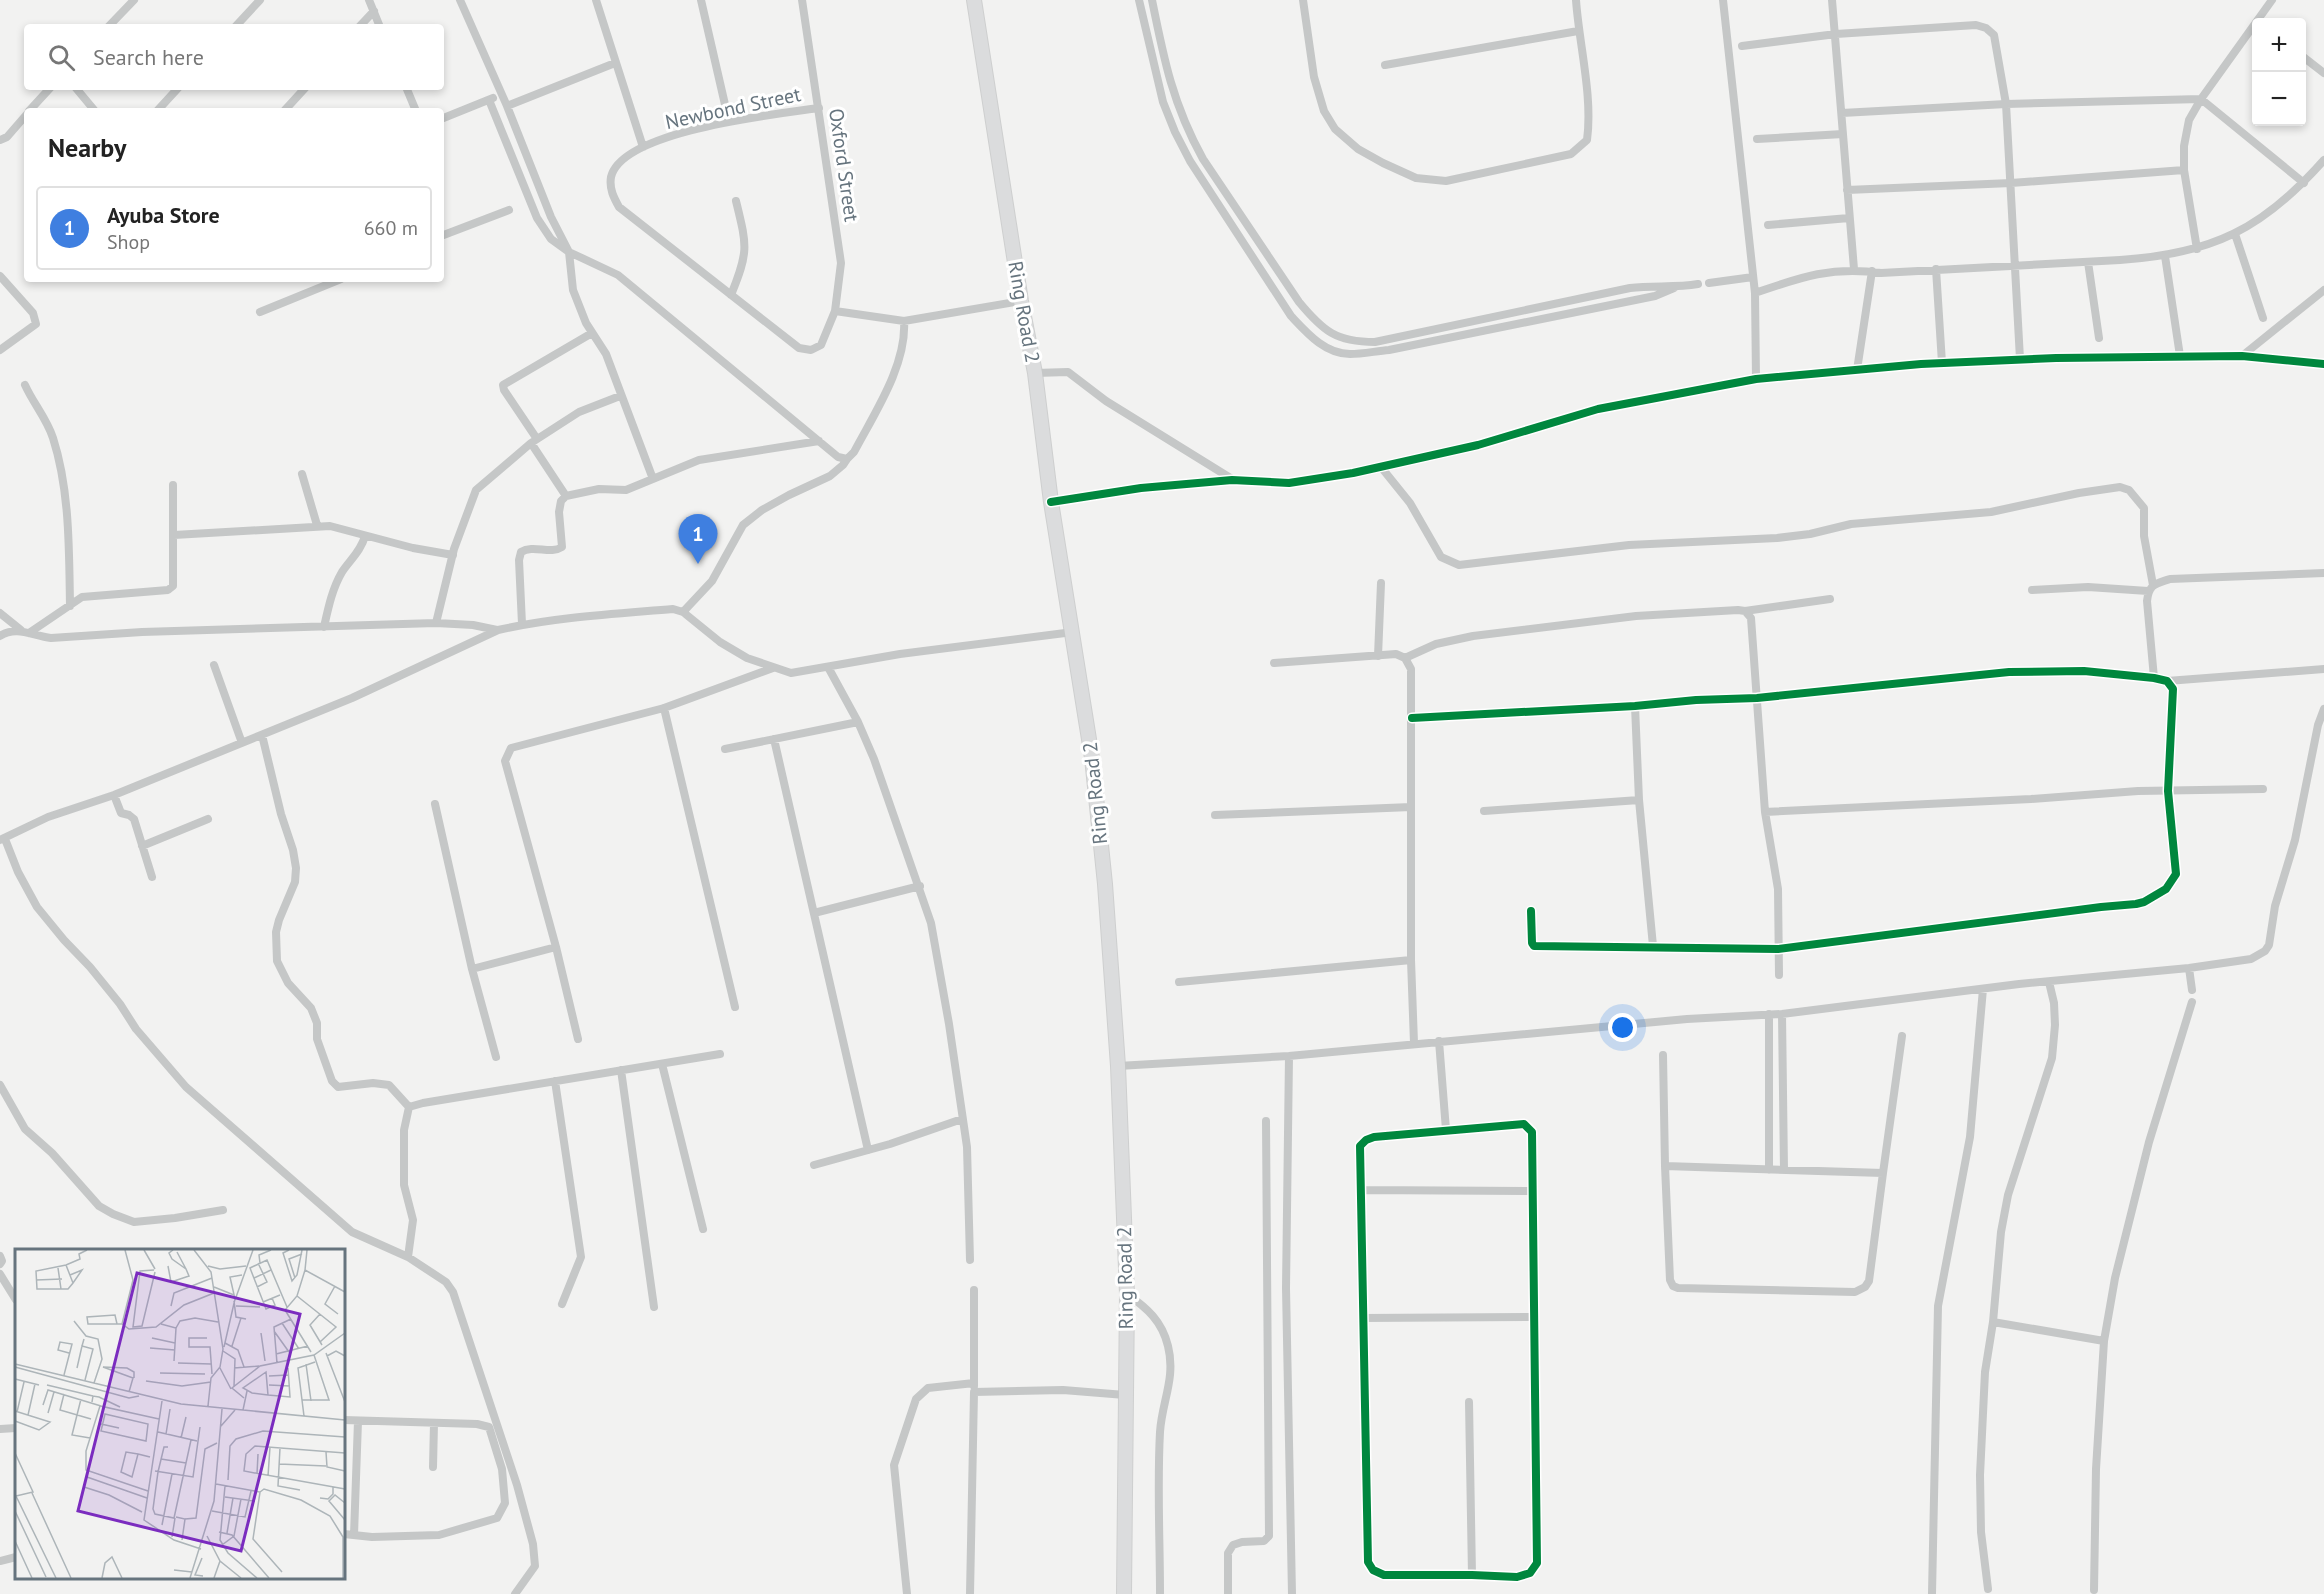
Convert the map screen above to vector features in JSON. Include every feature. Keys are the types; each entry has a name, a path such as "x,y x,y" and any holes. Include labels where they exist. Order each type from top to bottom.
{"main road":[{"name":"Ring Road 2","path":"974,0 1020,301 1035,373 1051,502 1092,758 1105,884 1118,1066 1126,1294 1124,1594"}],"street":[{"path":"111,24 134,0"},
{"path":"238,24 260,0"},
{"path":"369,0 379,24"},
{"path":"460,0 502,94 551,217 569,252 573,290 586,323 606,354 653,479"},
{"path":"596,0 643,147"},
{"path":"701,0 729,122"},
{"name":"Oxford Street","path":"731,295 799,348 811,350 821,345 836,311 841,263 802,0"},
{"path":"1139,0 1160,92 1175,132 1190,161 1292,316 1323,346 1348,354 1389,350 1655,296 1675,288 1698,284"},
{"path":"1152,0 1170,85 1190,137 1287,283 1316,323 1331,334 1343,340 1375,342 1630,288 1654,285 1675,288"},
{"path":"1303,0 1314,77 1324,111 1335,129 1358,150 1383,163 1416,178 1446,181 1570,154 1587,140 1589,128 1576,0"},
{"path":"1723,0 1755,294 1756,379"},
{"path":"1832,0 1854,269"},
{"path":"2259,18 2272,0"},
{"path":"362,24 374,11"},
{"path":"1742,46 1836,34 1976,25 1986,28 1994,35 2006,104 2013,265 2020,359"},
{"path":"2197,249 2184,170 2184,146 2189,120 2201,99 2252,28"},
{"path":"1385,64 1578,31"},
{"path":"2306,59 2324,72"},
{"path":"507,106 615,63"},
{"path":"32,108 48,90"},
{"path":"78,90 92,108"},
{"path":"159,108 176,90"},
{"path":"287,108 303,90"},
{"path":"407,90 415,108"},
{"path":"444,118 502,94"},
{"path":"1842,113 2006,104 2201,99 2304,183"},
{"path":"486,102 537,218 551,239 569,252 618,275 838,457 847,459"},
{"name":"Newbond Street","path":"731,295 619,207 611,190 611,176 623,160 643,147 673,135 729,122 819,108"},
{"path":"0,140 7,137 24,117"},
{"path":"1757,139 1843,134"},
{"path":"1755,294 1807,276 1854,269 1872,272 2088,262 2165,256 2197,249 2226,239 2265,216 2304,183 2324,160"},
{"path":"1847,190 2011,183 2184,170"},
{"path":"731,295 742,270 746,243 736,201"},
{"path":"444,235 509,210"},
{"path":"1768,225 1849,218"},
{"path":"2235,234 2264,318"},
{"path":"2165,256 2180,356"},
{"path":"2088,262 2099,338"},
{"path":"1936,270 1942,363"},
{"path":"1857,370 1872,272"},
{"path":"0,276 33,313 36,324 0,350"},
{"path":"1709,283 1753,277"},
{"path":"261,312 333,282"},
{"path":"2242,357 2324,290"},
{"path":"836,311 904,321 1020,301"},
{"path":"682,612 712,581 744,525 762,510 830,477 854,452 888,387 904,344 904,321"},
{"path":"1473,323 1475,333"},
{"path":"566,496 503,386 592,333"},
{"path":"1051,502 1141,488 1232,480 1289,483 1381,467 1489,442 1598,409 1756,379 1942,363 2020,359 2242,357 2324,364"},
{"path":"1035,373 1068,372 1106,401 1232,480"},
{"path":"25,385 48,424 59,459 65,500 70,606"},
{"path":"436,623 453,555 476,490 534,441 579,412 620,396"},
{"path":"522,624 519,560 521,552 532,549 555,551 562,547 560,505 566,496 599,489 626,490 699,460 819,441"},
{"path":"1381,467 1410,503 1441,557 1450,563 1459,565 1629,546 1777,538 1810,534 1851,524 1991,512 2079,493 2120,487 2129,490 2144,508 2146,519 2144,536 2151,588 2147,601 2154,678"},
{"path":"302,474 317,525"},
{"path":"25,632 85,596 168,590 173,586 172,485"},
{"path":"174,535 295,529 317,525 330,526 453,555"},
{"path":"324,627 328,606 338,579 362,547 365,536"},
{"path":"2032,590 2151,588 2170,579 2324,573"},
{"path":"1378,656 1381,584"},
{"path":"1405,658 1436,644 1473,636 1636,616 1745,611 1830,599"},
{"path":"515,1594 535,1566 533,1544 518,1485 453,1292 446,1282 408,1257 352,1232 186,1087 136,1029 120,1004 90,967 37,907 2,840 48,817 114,795 352,698 498,630 522,624 560,618 674,609 682,612 720,642 747,658 791,673 910,652 1073,632"},
{"path":"1745,611 1751,618 1765,812 1778,889 1779,975"},
{"path":"0,613 25,632"},
{"path":"0,636 7,632 25,632 51,638 153,632 436,623 498,630"},
{"path":"1274,663 1396,654 1405,658 1411,669 1411,960 1414,1043"},
{"path":"214,665 242,743"},
{"path":"828,667 858,722 920,886 933,934 967,1147 970,1260"},
{"path":"578,1039 556,947 505,761 511,748 664,708 773,668"},
{"path":"1412,718 1757,698 2009,672 2084,671 2167,681 2324,669"},
{"path":"1531,911 1534,946 1778,948 2144,902 2166,889 2176,874 2168,791 2173,689 2167,681"},
{"path":"1635,706 1639,800 1653,946"},
{"path":"664,708 735,1007"},
{"path":"1118,1066 1289,1056 1687,1019 1782,1014 2251,959 2265,951 2270,945 2275,906 2295,840 2318,724 2324,709"},
{"path":"725,749 858,722"},
{"path":"262,735 296,868 295,882 276,932 277,962 288,983 311,1008 317,1023 317,1039 332,1081 338,1087 373,1083 389,1085 409,1107"},
{"path":"774,739 868,1150"},
{"path":"1765,812 2168,791 2263,789"},
{"path":"114,795 121,813 129,814 134,819 152,877"},
{"path":"1484,811 1639,800"},
{"path":"435,804 472,969 496,1057"},
{"path":"1215,815 1411,807"},
{"path":"142,846 208,819"},
{"path":"814,913 920,886"},
{"path":"472,969 556,947"},
{"path":"1179,982 1411,960"},
{"path":"2189,968 2192,990"},
{"path":"1988,1589 1981,1532 1980,1475 1985,1372 1994,1322 1996,1275 2008,1195 2052,1058 2055,1025 2054,1003 2049,982"},
{"path":"1932,1594 1938,1306 1970,1137 1983,989"},
{"path":"2094,1590 2096,1469 2104,1341 2115,1278 2149,1142 2192,1002"},
{"path":"1769,1014 1769,1170"},
{"path":"1782,1014 1784,1170"},
{"path":"1663,1055 1665,1166 1670,1280 1673,1286 1678,1288 1856,1292 1869,1281 1902,1036"},
{"path":"1439,1041 1446,1130"},
{"path":"409,1107 720,1054"},
{"path":"1289,1056 1286,1288 1292,1594"},
{"path":"662,1064 703,1229"},
{"path":"621,1070 654,1307"},
{"path":"555,1081 581,1257 562,1304"},
{"path":"0,1085 25,1129 52,1153 99,1206 123,1220 134,1222 165,1219 223,1210"},
{"path":"408,1257 413,1220 404,1185 404,1130 409,1107"},
{"path":"814,1165 962,1119"},
{"path":"1228,1594 1228,1553 1233,1545 1242,1542 1257,1543 1269,1536 1266,1121"},
{"path":"1524,1124 1532,1132 1537,1563 1530,1573 1516,1577 1384,1575 1373,1570 1368,1562 1360,1146 1366,1140 1374,1137 1446,1130 1524,1124"},
{"path":"1665,1166 1883,1173"},
{"path":"1361,1190 1533,1191"},
{"path":"0,1256 2,1261 0,1264"},
{"path":"0,1274 15,1298"},
{"path":"970,1594 974,1290"},
{"path":"1126,1294 1144,1306 1158,1320 1168,1347 1171,1381 1164,1407 1159,1460 1160,1594"},
{"path":"1362,1318 1533,1317"},
{"path":"1994,1322 2104,1341"},
{"path":"907,1594 894,1465 916,1400 928,1388 1091,1391 1125,1395"},
{"path":"1469,1402 1472,1575"},
{"path":"345,1420 477,1424 489,1427 502,1469 505,1503 497,1518 439,1535 372,1538 345,1534"},
{"path":"354,1535 358,1421"},
{"path":"433,1467 434,1423"},
{"path":"0,1429 15,1428"},
{"path":"0,1561 15,1557"}],"cycle path":[{"path":"1051,502 1141,488 1232,480 1289,483 1353,473 1478,445 1598,409 1756,379 1921,364 2056,358 2242,356 2324,364"},
{"path":"1412,718 1757,698 2009,672 2084,671 2154,678 2167,681 2173,689 2168,791 2176,874 2166,889 2144,902 1778,949 1534,946 1531,911"},
{"path":"1524,1124 1532,1132 1537,1563 1530,1573 1517,1577 1384,1575 1373,1570 1368,1562 1360,1146 1366,1140 1374,1137 1524,1124"}],"place":[{"name":"Ayuba Store","path":"698,564"}]}
